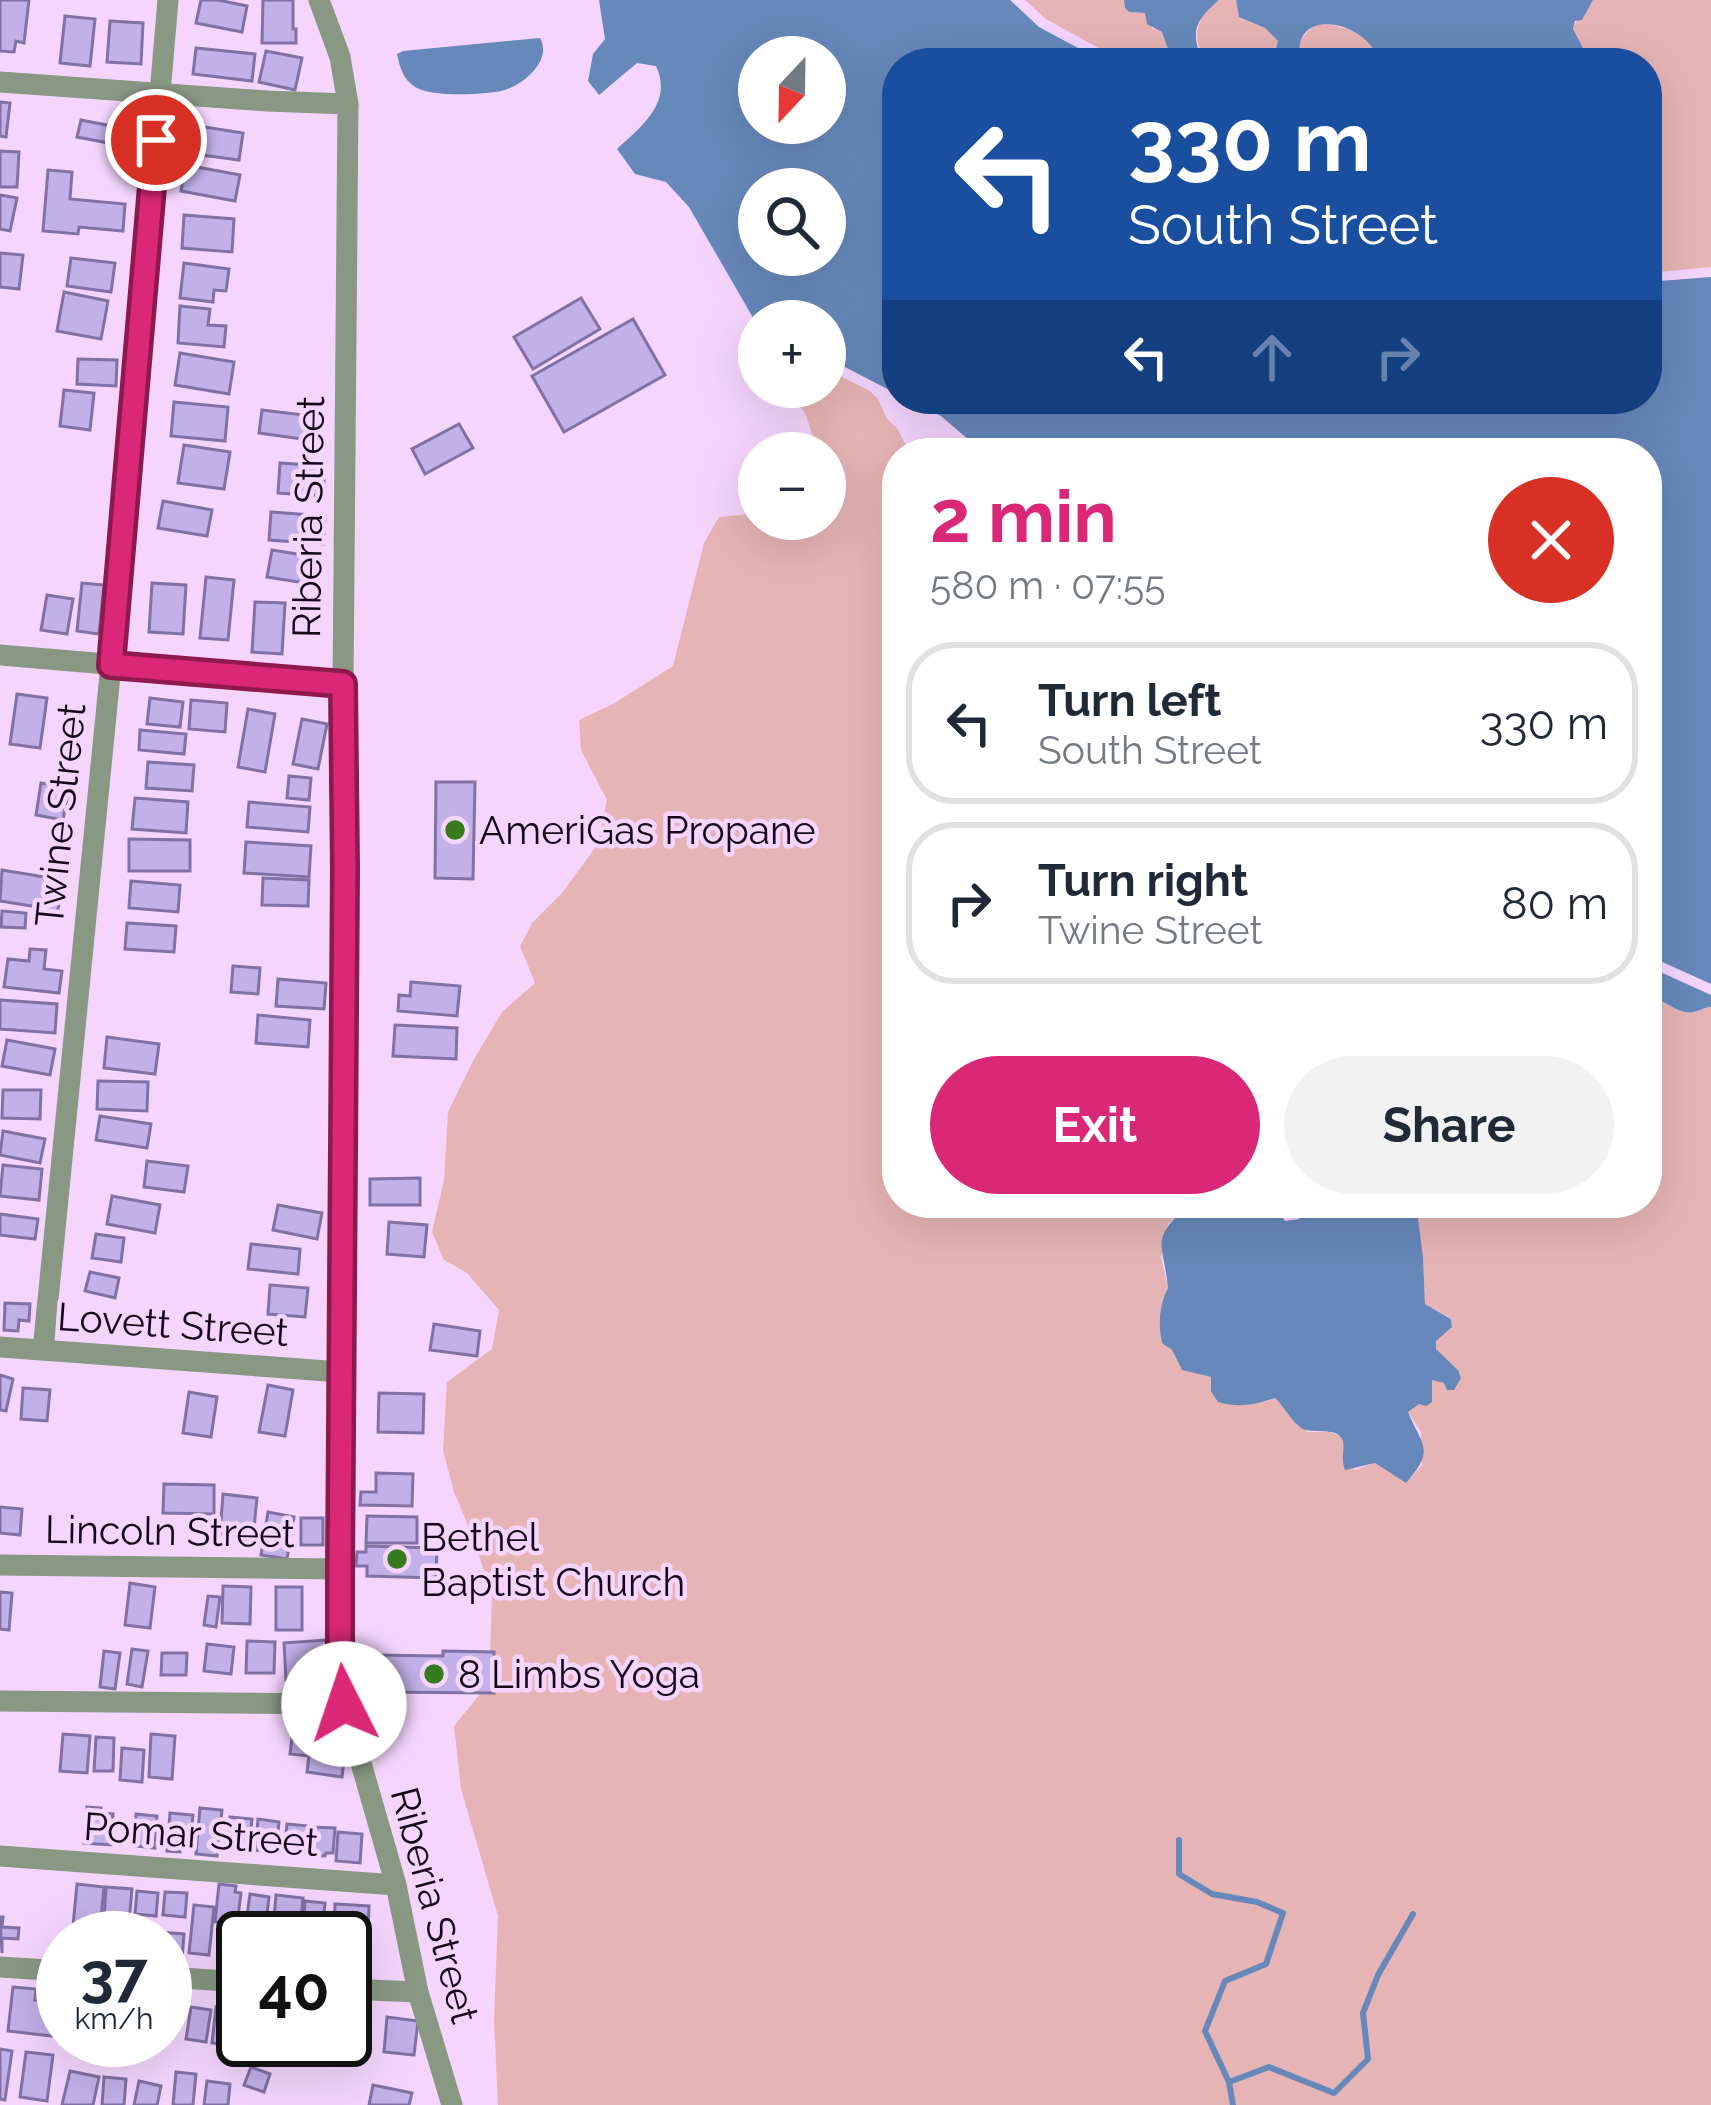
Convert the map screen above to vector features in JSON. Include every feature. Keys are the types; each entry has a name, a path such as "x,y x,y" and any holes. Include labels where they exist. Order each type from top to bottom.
{"street":[{"name":"Twine Street","path":"43,1350 111,665 168,0"},
{"name":"Riberia Street","path":"319,0 340,57 348,104 340,1676 396,1885 418,1992 452,2105"},
{"path":"0,82 348,104"},
{"path":"0,655 343,684"},
{"name":"Lovett Street","path":"0,1347 340,1372"},
{"name":"Lincoln Street","path":"0,1565 340,1569"},
{"path":"0,1701 344,1704"},
{"name":"Pomar Street","path":"0,1856 396,1885"},
{"path":"0,1967 36,1969"},
{"path":"372,1990 418,1992"}],"shaded area":[{"path":"1025,0 1124,0 1129,12 1146,13 1168,48 1099,48 1046,19"},
{"path":"1219,0 1236,0 1239,17 1265,28 1278,41 1276,48 1200,48 1197,35 1208,10"},
{"path":"1593,0 1711,0 1711,267 1662,272 1662,48 1583,48 1573,29"},
{"path":"1323,23 1347,29 1373,48 1300,48 1311,29"},
{"path":"846,379 878,399 882,414 902,438 882,438 882,1218 1174,1218 1168,1224 1161,1257 1168,1288 1160,1329 1162,1343 1172,1350 1182,1370 1211,1377 1260,1403 1275,1398 1308,1432 1341,1437 1354,1470 1375,1463 1406,1483 1422,1465 1421,1432 1408,1412 1430,1390 1431,1379 1444,1383 1458,1370 1436,1349 1436,1341 1452,1326 1451,1318 1425,1304 1418,1218 1662,1218 1662,1002 1688,1012 1711,1007 1711,2105 498,2105 494,2021 498,1916 461,1789 454,1726 489,1683 492,1596 443,1450 447,1382 492,1349 499,1310 467,1273 444,1260 432,1232 444,1180 448,1112 502,1012 535,983 520,946 532,923 563,892 597,845 607,800 581,750 579,720 673,666 704,543 719,517 738,515 738,540 846,540 846,432 812,432 801,408 846,408"}],"water":[{"path":"599,0 1010,0 1039,27 1078,48 882,48 882,386 846,368 846,300 743,300 689,207 666,182 635,174 617,149 658,102 661,91 656,66 637,63 599,95 588,81 593,54 605,39"},
{"path":"1124,0 1219,0 1198,24 1197,48 1168,48 1162,32 1147,24 1145,13 1125,8"},
{"path":"1236,0 1593,0 1573,29 1583,48 1372,48 1357,33 1328,24 1305,33 1300,48 1276,48 1278,41 1265,28 1239,17"},
{"path":"540,38 542,55 533,71 518,84 493,92 457,94 415,87 405,77 397,54 403,51"},
{"path":"1711,277 1711,984 1662,962 1662,438 967,438 937,414 1662,414 1662,281"},
{"path":"1662,973 1711,995 1711,1007 1688,1012 1662,1002"},
{"path":"1176,1218 1418,1218 1425,1304 1451,1319 1452,1327 1436,1341 1436,1349 1461,1378 1454,1390 1432,1380 1432,1402 1408,1412 1424,1455 1406,1483 1375,1463 1345,1470 1339,1435 1303,1429 1275,1398 1246,1405 1218,1402 1211,1391 1211,1377 1182,1370 1161,1336 1161,1308 1168,1288 1162,1242"}],"building":[{"path":"0,0 29,0 24,43 16,41 14,52 0,51"},
{"path":"201,0 247,6 242,32 196,23"},
{"path":"263,0 293,0 296,43 262,43"},
{"path":"65,16 95,19 90,66 60,63"},
{"path":"110,21 143,23 141,64 107,62"},
{"path":"196,48 255,54 252,81 193,74"},
{"path":"266,51 302,58 295,90 259,82"},
{"path":"0,102 10,103 6,137 0,136"},
{"path":"81,120 132,130 129,147 77,137"},
{"path":"198,126 243,133 239,160 194,154"},
{"path":"0,151 19,152 17,187 0,187"},
{"path":"186,165 240,175 235,201 181,191"},
{"path":"48,170 72,172 70,199 125,204 123,231 79,227 78,234 43,231"},
{"path":"0,195 17,198 10,231 0,229"},
{"path":"184,215 234,219 232,252 182,248"},
{"path":"0,253 23,255 19,289 0,287"},
{"path":"71,258 115,263 111,292 67,286"},
{"path":"184,263 229,269 226,291 214,290 213,302 180,298"},
{"path":"64,292 108,301 101,339 57,331"},
{"path":"581,298 600,329 533,369 514,337"},
{"path":"180,306 210,309 208,325 226,326 224,347 178,343"},
{"path":"633,319 665,375 564,432 532,376"},
{"path":"180,353 234,362 229,394 175,385"},
{"path":"78,359 117,360 116,386 77,384"},
{"path":"64,390 94,393 90,430 60,426"},
{"path":"174,402 228,407 225,441 171,436"},
{"path":"262,410 312,416 309,440 259,433"},
{"path":"459,424 473,448 425,474 412,449"},
{"path":"184,445 230,452 224,489 178,483"},
{"path":"280,463 325,466 323,496 278,493"},
{"path":"163,501 212,510 207,536 158,528"},
{"path":"271,512 325,516 323,544 269,540"},
{"path":"272,550 316,557 311,584 267,577"},
{"path":"206,577 234,580 228,640 200,638"},
{"path":"82,583 104,585 99,634 77,631"},
{"path":"152,583 186,585 183,634 149,632"},
{"path":"47,595 73,599 67,634 41,630"},
{"path":"255,602 285,603 282,654 252,652"},
{"path":"17,694 47,698 40,748 10,744"},
{"path":"150,698 183,702 180,727 147,724"},
{"path":"191,700 227,703 225,732 189,729"},
{"path":"248,709 275,714 265,772 238,767"},
{"path":"302,719 327,724 318,769 293,764"},
{"path":"140,730 186,734 184,754 139,750"},
{"path":"148,762 194,765 192,791 146,788"},
{"path":"289,776 311,778 309,800 287,798"},
{"name":"AmeriGas Propane","path":"436,782 475,782 473,879 435,878"},
{"path":"41,783 69,788 63,820 36,815"},
{"path":"135,798 188,802 186,833 132,829"},
{"path":"249,802 310,807 308,832 247,827"},
{"path":"129,839 190,840 190,871 129,871"},
{"path":"246,842 311,846 309,877 244,873"},
{"path":"2,870 63,880 57,915 0,901"},
{"path":"263,878 309,880 308,906 262,905"},
{"path":"131,881 180,885 178,912 129,908"},
{"path":"2,911 26,913 25,928 1,927"},
{"path":"127,923 176,926 174,952 125,949"},
{"path":"30,949 46,950 44,969 62,971 59,993 4,987 8,959 29,961"},
{"path":"233,966 260,968 258,994 231,992"},
{"path":"278,979 326,983 324,1009 276,1006"},
{"path":"411,982 460,986 457,1016 398,1011 399,995 410,996"},
{"path":"0,1000 57,1004 55,1033 0,1029"},
{"path":"258,1015 310,1020 308,1047 256,1043"},
{"path":"395,1025 457,1028 456,1059 393,1056"},
{"path":"107,1037 159,1044 155,1074 104,1068"},
{"path":"7,1040 55,1049 50,1075 2,1066"},
{"path":"98,1081 148,1082 147,1111 97,1109"},
{"path":"3,1090 41,1090 40,1119 2,1118"},
{"path":"100,1116 151,1124 147,1148 96,1140"},
{"path":"3,1131 45,1139 40,1163 0,1155"},
{"path":"147,1161 188,1166 184,1192 144,1187"},
{"path":"3,1165 42,1169 39,1200 0,1196"},
{"path":"420,1178 420,1205 370,1205 370,1179"},
{"path":"112,1196 160,1205 155,1233 107,1224"},
{"path":"278,1205 322,1213 317,1239 273,1230"},
{"path":"0,1214 38,1219 35,1239 0,1235"},
{"path":"389,1222 427,1225 424,1257 387,1254"},
{"path":"96,1234 124,1238 121,1262 92,1258"},
{"path":"251,1244 300,1249 298,1274 248,1269"},
{"path":"90,1272 119,1278 115,1298 85,1291"},
{"path":"270,1285 308,1288 305,1317 268,1314"},
{"path":"5,1303 30,1304 29,1321 19,1320 18,1331 4,1330"},
{"path":"434,1324 480,1331 477,1356 430,1350"},
{"path":"0,1375 13,1379 6,1411 0,1410"},
{"path":"268,1385 293,1390 285,1436 259,1432"},
{"path":"23,1388 50,1390 47,1421 21,1419"},
{"path":"189,1392 217,1397 211,1437 183,1433"},
{"path":"379,1393 424,1394 423,1433 378,1432"},
{"path":"376,1473 413,1474 412,1506 360,1505 361,1492 376,1492"},
{"path":"164,1484 214,1485 214,1514 163,1513"},
{"path":"223,1494 257,1498 253,1538 220,1534"},
{"path":"0,1507 22,1509 20,1535 0,1533"},
{"path":"268,1512 294,1517 287,1559 261,1555"},
{"path":"367,1516 417,1517 417,1543 366,1543"},
{"path":"301,1518 323,1518 323,1545 301,1545"},
{"name":"Bethel Baptist Church","path":"366,1546 437,1548 436,1578 367,1576 367,1566 356,1566 357,1552 366,1552"},
{"path":"130,1583 155,1587 150,1628 125,1625"},
{"path":"223,1586 251,1587 250,1624 222,1623"},
{"path":"276,1587 302,1587 302,1630 276,1630"},
{"path":"0,1592 12,1593 9,1630 0,1629"},
{"path":"208,1596 220,1597 216,1627 204,1625"},
{"path":"327,1640 329,1678 286,1680 284,1643"},
{"path":"247,1641 275,1642 274,1673 246,1673"},
{"path":"207,1644 234,1647 231,1674 204,1671"},
{"path":"132,1649 148,1651 142,1687 127,1684"},
{"path":"104,1651 120,1653 115,1689 100,1687"},
{"name":"8 Limbs Yoga","path":"443,1651 494,1652 494,1693 375,1692 375,1655 443,1656"},
{"path":"162,1653 187,1653 186,1675 161,1675"},
{"path":"294,1722 338,1727 335,1751 345,1753 342,1777 307,1772 309,1756 290,1754"},
{"path":"63,1734 90,1736 87,1773 60,1771"},
{"path":"151,1734 175,1736 172,1779 149,1777"},
{"path":"96,1737 114,1738 113,1771 94,1771"},
{"path":"122,1748 144,1750 142,1782 120,1780"},
{"path":"87,1807 113,1814 111,1845 84,1843"},
{"path":"200,1808 222,1810 217,1856 196,1854"},
{"path":"170,1813 193,1815 190,1848 167,1851"},
{"path":"136,1814 157,1816 155,1848 135,1846"},
{"path":"230,1817 252,1819 249,1850 227,1847"},
{"path":"258,1819 279,1822 276,1852 255,1850"},
{"path":"287,1824 309,1826 301,1855 284,1853"},
{"path":"311,1827 335,1828 333,1853 309,1855"},
{"path":"338,1832 362,1834 360,1863 336,1861"},
{"path":"77,1884 104,1887 102,1911 74,1911"},
{"path":"219,1884 236,1886 235,1892 241,1893 239,1911 216,1911"},
{"path":"106,1887 132,1889 130,1911 105,1911"},
{"path":"137,1891 158,1893 156,1911 135,1911"},
{"path":"165,1892 187,1893 186,1911 163,1911"},
{"path":"250,1894 269,1897 267,1911 248,1911"},
{"path":"276,1895 303,1898 302,1911 275,1911"},
{"path":"305,1901 325,1903 324,1911 304,1911"},
{"path":"335,1904 369,1906 369,1911 335,1911"},
{"path":"194,1905 214,1907 209,1955 192,1953"},
{"path":"0,1917 2,1927 19,1928 18,1939 2,1938 2,1953"},
{"path":"13,1987 36,1989 36,2034 8,2031"},
{"path":"192,2007 211,2010 206,2042 192,2040"},
{"path":"387,2017 418,2021 414,2055 384,2052"},
{"path":"0,2049 12,2051 5,2100 0,2099"},
{"path":"26,2052 36,2053 36,2067 51,2067 47,2101 20,2097"},
{"path":"251,2067 270,2074 264,2092 244,2085"},
{"path":"70,2071 99,2077 93,2105 62,2105"},
{"path":"176,2072 196,2074 193,2105 173,2105"},
{"path":"104,2077 126,2079 124,2105 102,2105"},
{"path":"139,2081 161,2086 157,2105 134,2105"},
{"path":"207,2081 230,2084 228,2105 204,2105"},
{"path":"373,2085 412,2093 409,2105 369,2105"}],"waterway":[{"path":"1179,1840 1179,1874 1212,1894 1257,1902 1283,1913 1266,1964 1225,1981 1205,2031 1229,2082"},
{"path":"1233,2105 1229,2082 1269,2067 1334,2093 1368,2059 1363,2013 1378,1975 1413,1914"}],"place":[{"name":"AmeriGas Propane","path":"455,830"},
{"name":"Bethel Baptist Church","path":"397,1559"},
{"name":"8 Limbs Yoga","path":"434,1674"}],"route":[{"path":"156,140 111,665 343,684 340,1676 344,1704"}]}
